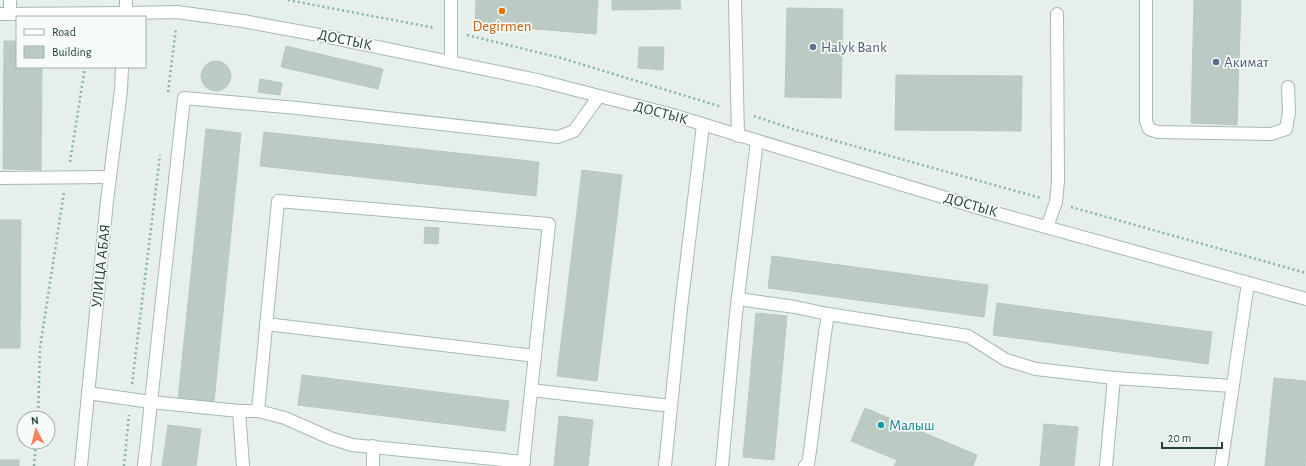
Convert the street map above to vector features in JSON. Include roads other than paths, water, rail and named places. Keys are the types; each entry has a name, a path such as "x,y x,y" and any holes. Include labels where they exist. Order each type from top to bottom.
{"street":[{"path":"5,14 10,0"},
{"path":"126,0 126,15"},
{"path":"451,0 451,62"},
{"path":"735,0 738,136"},
{"path":"1146,0 1146,121 1149,129 1158,132 1271,134 1286,129 1289,112 1288,87"},
{"name":"ДОСТЫК","path":"5,14 126,15 177,12 243,21 319,34 537,80 669,114 757,142 999,214 1306,299"},
{"path":"1047,227 1056,202 1058,181 1057,14"},
{"name":"УЛИЦА АБАЯ","path":"82,466 88,393 110,177 121,90 122,68"},
{"path":"144,466 184,98 297,108 558,137 574,131 599,96"},
{"path":"665,466 681,308 703,125"},
{"path":"722,466 738,299 757,142"},
{"path":"0,178 110,177"},
{"path":"88,393 130,400 239,411 258,411 285,418 330,438 352,445 374,446 523,464 549,224 278,201 258,411"},
{"path":"1221,466 1248,283"},
{"path":"738,299 968,336 1006,360 1036,369 1114,378 1232,386"},
{"path":"806,466 808,464 810,451 824,333 828,314"},
{"path":"266,324 535,356"},
{"path":"1106,466 1114,378"},
{"path":"532,390 671,406"},
{"path":"239,411 243,466"},
{"path":"373,466 374,446"}],"place":[{"name":"Degirmen","path":"502,11"},
{"name":"Halyk Bank","path":"813,47"},
{"name":"Акимат","path":"1216,62"},
{"name":"Малыш","path":"881,425"}]}
